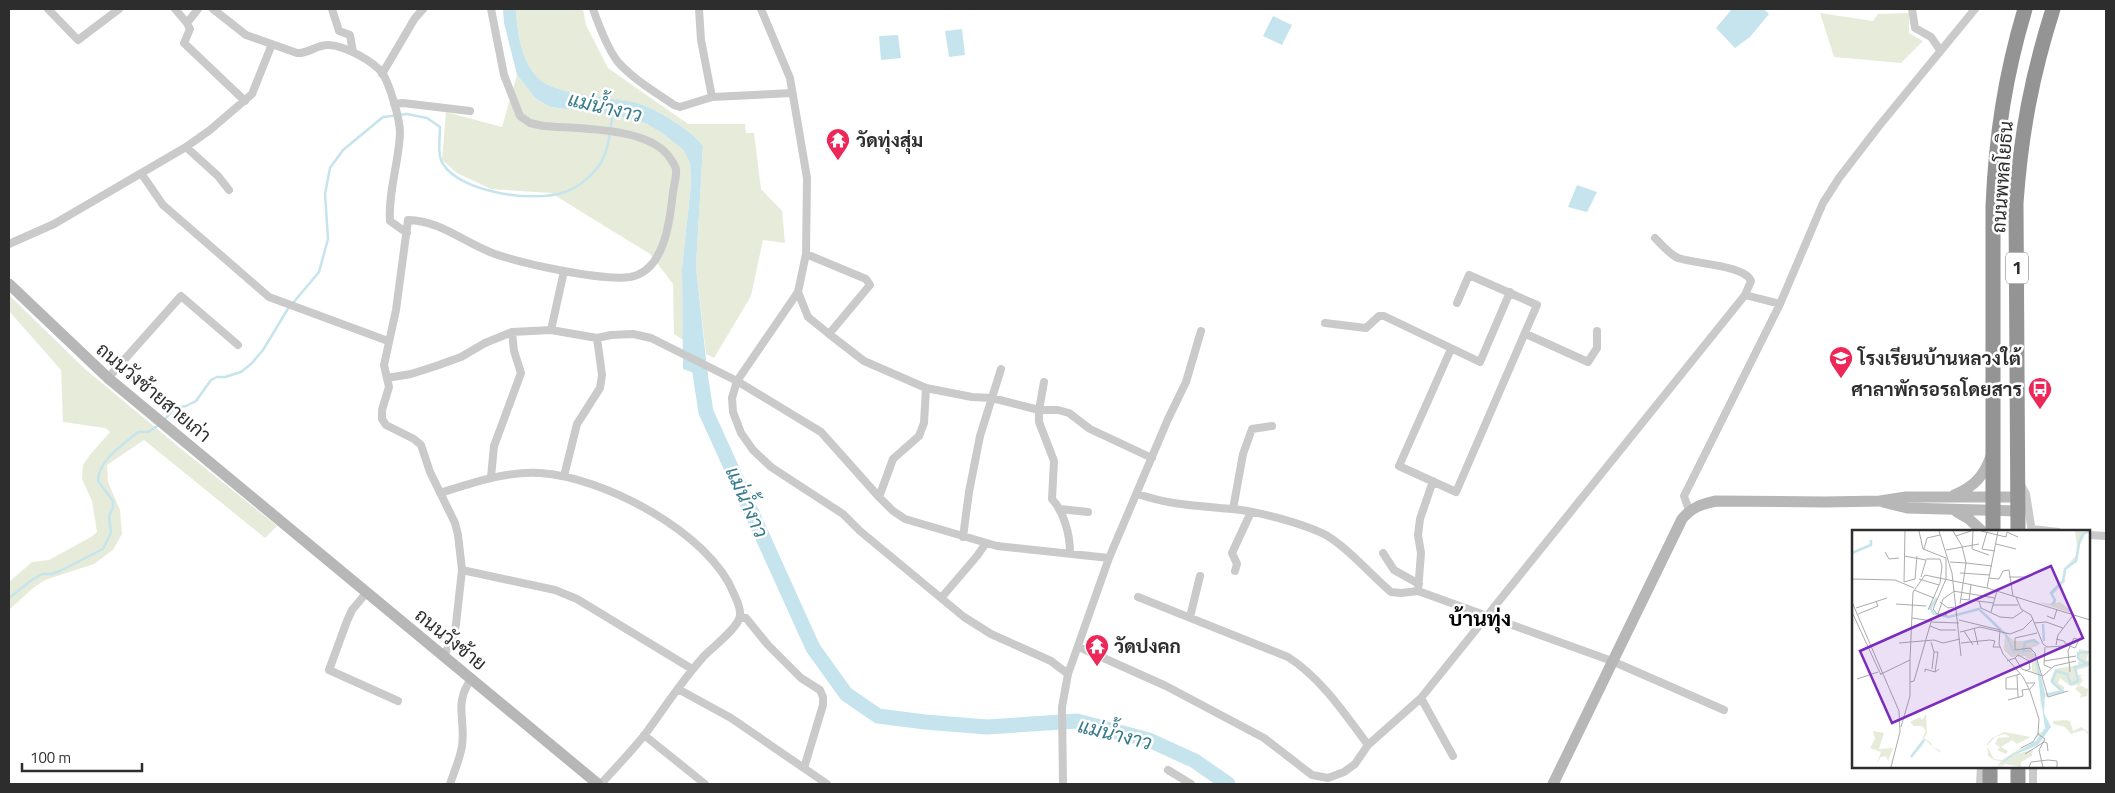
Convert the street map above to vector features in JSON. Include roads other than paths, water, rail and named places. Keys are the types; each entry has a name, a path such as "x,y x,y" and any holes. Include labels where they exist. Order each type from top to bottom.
{"highway":[{"name":"ถนนพหลโยธิน","path":"1993,530 1993,206 1995,163 2006,83 2025,9"},
{"name":"ถนนพหลโยธิน","path":"2027,530 2018,504 2016,203 2019,157 2037,58 2053,9"},
{"path":"1990,768 1990,784"},
{"path":"2018,768 2018,784"}],"main road":[{"name":"ถนนวังซ้ายสายเก่า","path":"9,284 108,378 281,521"},
{"path":"1950,497 1968,490 1981,477 1994,450"},
{"path":"1553,784 1682,519 1689,510 1716,501 1880,501 1906,497 1950,497 1994,504"},
{"path":"1880,501 1907,508 1952,510 1994,504 2018,504"},
{"path":"1952,510 1969,519 1981,530"},
{"name":"ถนนวังซ้าย","path":"281,521 600,784"}],"street":[{"path":"48,9 78,40 119,9"},
{"path":"174,9 187,23 190,31 184,43 245,102"},
{"path":"187,23 198,9"},
{"path":"214,9 240,32 304,54 323,45 330,45 365,58 382,74 395,107 400,130 398,161 389,211 390,221 407,233"},
{"path":"332,9 339,31 350,35 353,52"},
{"path":"382,74 415,18 423,9"},
{"path":"444,655 453,640 462,570 455,523 440,494 421,445 414,439 386,425 382,418 388,386 384,365 396,310 408,220 419,220 438,225 496,254 564,271 623,278 642,272 652,263 661,249 671,207 676,169 667,153 652,142 632,134 543,126 530,123 520,116 504,74 491,9"},
{"path":"593,9 611,52 617,61 674,105 680,107 712,97 792,93"},
{"path":"699,9 701,40 712,97"},
{"path":"761,9 790,78 807,178 806,254 798,292 737,381 732,398 733,412 741,433 753,450 771,467 843,514 860,531 964,617 978,626 1051,661 1068,674"},
{"path":"1912,9 1915,28 1931,37 1940,50"},
{"path":"1689,510 1684,496 1780,304 1809,234 1827,197 1850,164 1940,50 1975,9"},
{"path":"9,244 54,224 186,147 245,102 252,94 272,44"},
{"path":"395,107 403,103 470,112"},
{"path":"186,147 218,176 229,190"},
{"path":"141,173 163,205 180,222 269,297 388,341"},
{"path":"1079,647 1174,690 1264,738 1312,774 1330,781 1344,772 1355,764 1368,745 1421,698 1745,294 1751,281 1745,274 1727,268 1681,259 1673,255 1655,238"},
{"path":"806,254 866,279 870,285 829,334"},
{"path":"552,330 564,271"},
{"path":"1451,349 1399,466 1456,492 1538,306 1469,275 1457,303"},
{"path":"798,292 808,317 864,360 926,388 972,397 992,398 1038,410 1069,413 1090,428 1152,458"},
{"path":"1325,323 1366,328 1378,316 1384,316 1480,362 1510,292"},
{"path":"1745,294 1780,304"},
{"path":"108,378 181,296 238,344"},
{"path":"387,378 411,374 436,366 460,357 485,343 512,332 552,330 597,338 633,334 651,338 737,381 821,432 893,512 905,519 986,543 1109,558"},
{"path":"1063,784 1062,708 1068,674 1109,558 1186,382 1200,331"},
{"path":"1526,334 1588,362 1597,348 1597,331"},
{"path":"491,477 494,446 521,373 514,351 512,332"},
{"path":"564,476 577,424 600,388 602,375 597,338"},
{"path":"962,536 980,436 1001,369"},
{"path":"1044,382 1038,410 1039,422 1043,435 1051,449 1054,461 1052,499 1060,510 1070,541 1070,552"},
{"path":"879,497 893,459 919,436 924,423 926,388"},
{"path":"1233,509 1243,454 1252,429 1272,426"},
{"path":"440,494 491,477 538,473 564,476 620,496 656,515 682,532 720,568 730,585 739,607 740,617 733,628 692,669 644,735 600,784"},
{"path":"2018,479 2026,494 2027,530"},
{"path":"1418,587 1421,553 1418,536 1420,519 1434,481"},
{"path":"1138,494 1157,501 1193,507 1251,512 1310,528 1326,535 1391,592 1401,593 1418,587"},
{"path":"1060,510 1088,512"},
{"path":"1236,571 1237,564 1232,553 1251,512"},
{"path":"2090,535 2106,536"},
{"path":"942,597 986,543"},
{"path":"1383,553 1394,570 1418,587 1486,616 1612,661 1724,710"},
{"path":"462,570 555,590 577,599 692,669"},
{"path":"1190,617 1200,576"},
{"path":"367,592 352,610 329,670 398,701"},
{"path":"1138,597 1294,661 1338,705 1368,745"},
{"path":"740,617 746,618 801,678 820,690 823,697 823,706 804,768"},
{"path":"450,784 462,748 461,705 463,689 472,678"},
{"path":"678,689 731,718 827,784"},
{"path":"1421,698 1453,756"},
{"path":"644,735 705,784"},
{"path":"1980,784 1981,768"},
{"path":"2033,768 2033,784"},
{"path":"1168,770 1191,784"}],"water":[{"path":"503,9 516,9 517,27 527,62 537,77 545,84 570,92 640,104 684,128 703,146 696,266 708,378 683,369 682,268 691,184 690,164 684,150 645,123 613,115 550,107 535,98 517,75 504,23"},
{"path":"1732,9 1764,9 1769,14 1750,37 1735,48 1716,28"},
{"path":"1273,16 1292,25 1282,45 1263,36"},
{"path":"962,29 965,55 949,57 945,31"},
{"path":"898,35 901,58 881,60 879,36"},
{"path":"1577,185 1597,192 1587,212 1568,207"}],"waterway":[{"path":"293,303 319,272 328,239 325,194 330,168 343,150 383,117 407,114 427,118 440,127 439,151 441,160 452,174 465,182 482,189 500,193 536,196 552,195 570,190 595,171 605,155 613,112"},
{"path":"164,420 175,408 186,406 196,401 211,380 241,372 252,363 263,350 289,307"},
{"name":"แม่น้ำงาว","path":"697,354 706,412 813,648 846,694 878,716 925,722 987,727 1077,721 1149,740 1195,761 1228,784"},
{"path":"9,598 42,574 52,574 60,571 103,549 111,533 109,516 113,507 113,501 98,481 102,466 119,447 138,432 148,432 159,425"}],"place":[{"name":"วัดทุ่งสุ่ม","path":"838,161"},
{"name":"โรงเรียนบ้านหลวงใต้","path":"1841,379"},
{"name":"ศาลาพักรอรถโดยสาร","path":"2040,410"},
{"name":"วัดปงคก","path":"1097,667"}],"district":[{"name":"บ้านทุ่ง","path":"1480,619"}]}
